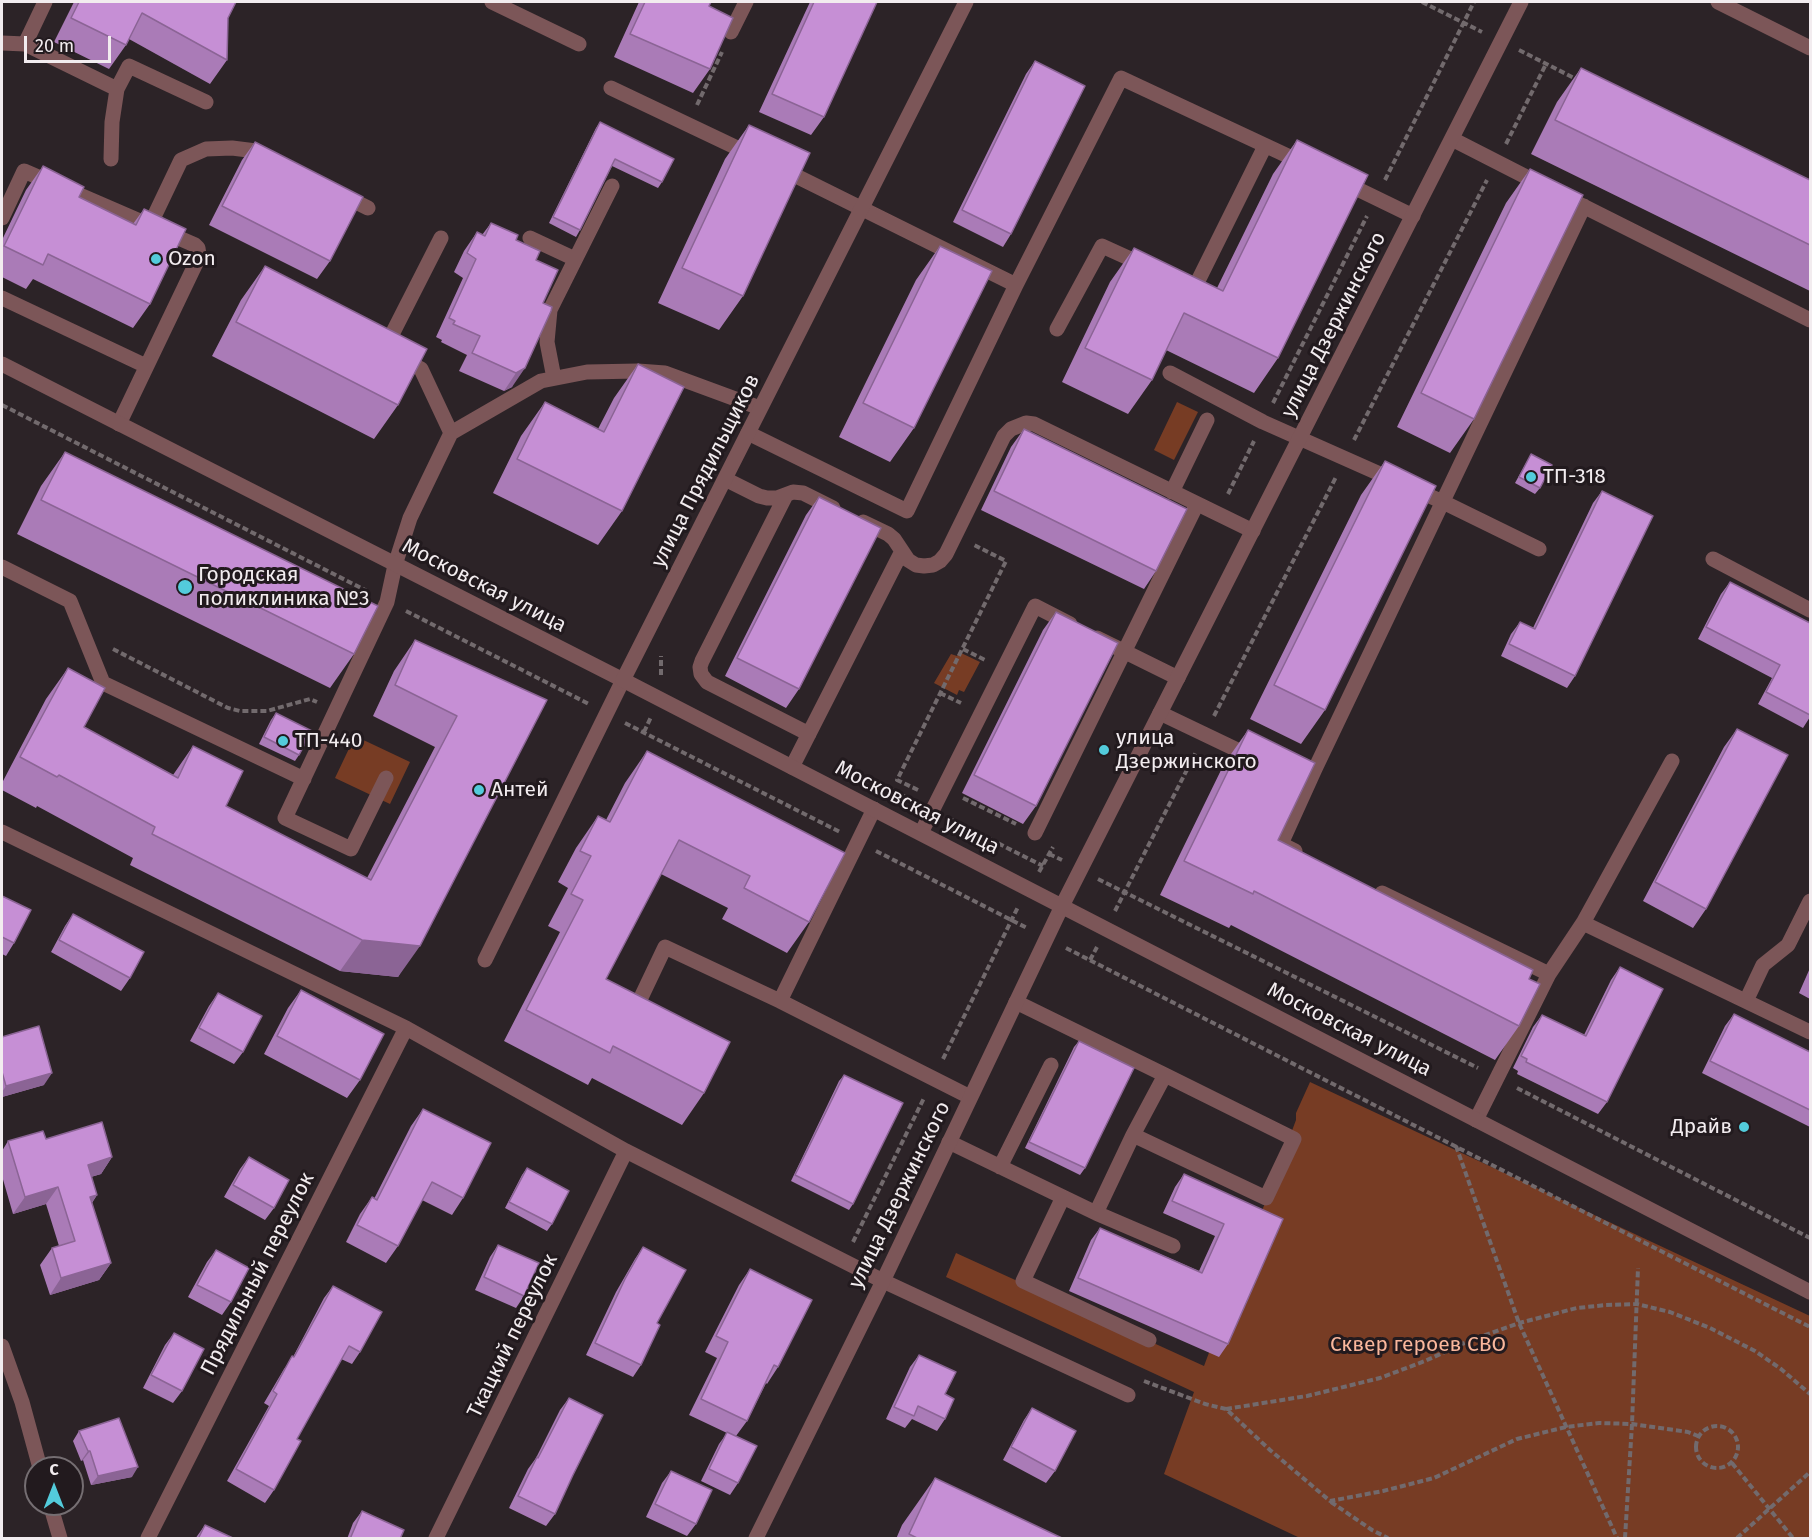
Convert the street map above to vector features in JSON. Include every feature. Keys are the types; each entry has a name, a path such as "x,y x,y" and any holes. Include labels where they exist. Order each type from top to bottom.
{"street":[{"path":"25,44 45,2"},
{"path":"492,2 579,44"},
{"path":"731,32 746,2"},
{"name":"улица Прядильщиков","path":"485,960 606,713 966,2"},
{"name":"улица Дзержинского","path":"756,1539 883,1281 1062,906 1521,2"},
{"path":"1718,2 1810,48"},
{"path":"2,43 25,44 117,89"},
{"path":"111,159 112,122 117,89 129,66 206,102"},
{"path":"748,433 907,511 1016,285 1121,78 1413,216"},
{"path":"611,88 862,208 1016,285"},
{"path":"1452,139 1810,320"},
{"path":"1057,330 1102,246 1194,289 1265,146"},
{"path":"150,225 181,160 206,149 232,148 256,151 276,161"},
{"path":"2,218 24,171 198,248 199,255 119,424"},
{"path":"554,378 547,342 550,310 612,186"},
{"path":"327,187 368,208"},
{"path":"1313,860 1281,844 1304,782 1315,769 1584,206"},
{"path":"530,237 574,259"},
{"path":"441,238 379,348 421,369 451,433"},
{"path":"2,298 146,366"},
{"name":"Московская улица","path":"2,364 623,680 1810,1292"},
{"path":"386,778 351,849 285,818 387,602 395,564 410,518 451,433 541,381 587,372 666,373 760,408"},
{"path":"1170,373 1263,422 1443,502 1539,549"},
{"path":"1172,492 1207,420"},
{"path":"725,479 767,498 794,492 803,493 888,534 908,560 924,566 933,565 946,554 1004,436 1011,429 1020,425 1034,424 1252,531"},
{"path":"786,495 700,667 701,674 708,682 809,734"},
{"path":"1035,833 1197,504"},
{"path":"792,767 902,551"},
{"path":"1713,559 1810,610"},
{"path":"2,567 70,601 103,683 304,779"},
{"path":"921,833 1035,606 1178,678"},
{"path":"1160,713 1267,764"},
{"path":"1476,1120 1549,974 1583,923 1672,760"},
{"path":"780,1001 874,809"},
{"path":"2,832 406,1028 626,1151 883,1281 1128,1395"},
{"path":"1367,886 1549,974"},
{"path":"1746,1001 1762,965 1788,945 1810,901"},
{"path":"1583,923 1810,1032"},
{"path":"656,1018 636,1008 665,947 780,1001 970,1097"},
{"path":"1016,1002 1294,1138 1266,1198 1133,1135"},
{"name":"Прядильный переулок","path":"148,1539 406,1028"},
{"path":"1000,1167 1051,1065"},
{"path":"1096,1213 1165,1075"},
{"path":"949,1142 1096,1213 1173,1246"},
{"name":"Ткацкий переулок","path":"436,1539 626,1151"},
{"path":"1063,1197 1023,1281 1149,1340"},
{"path":"2,1346 22,1402 37,1456"},
{"path":"53,1516 60,1539"}],"path":[{"path":"1422,2 1578,80"},
{"path":"688,124 731,32"},
{"path":"1090,960 1546,64"},
{"path":"2,405 1456,1145 1810,1328"},
{"path":"955,536 1006,561 897,780 941,794 1035,833"},
{"path":"110,647 228,708 251,712 267,711 310,699 336,712"},
{"path":"963,649 986,660 981,669"},
{"path":"940,693 963,705 968,696"},
{"path":"1049,854 1497,1078 1810,1238"},
{"path":"1456,1145 1519,1323 1617,1539"},
{"path":"1625,1539 1638,1268"},
{"path":"1138,1378 1205,1404 1226,1409 1307,1396 1380,1378 1471,1340 1519,1323 1577,1308 1637,1304 1670,1312 1710,1328 1755,1351 1781,1369 1810,1394"},
{"path":"1226,1409 1330,1501 1388,1539"},
{"path":"1330,1501 1434,1478 1517,1439 1566,1427 1599,1423 1632,1424 1677,1430 1698,1436"},
{"path":"1712,1425 1730,1430 1736,1437 1738,1446 1737,1455 1732,1463 1713,1468 1703,1464 1697,1456 1695,1446 1698,1436 1712,1425"},
{"path":"1732,1463 1793,1539"},
{"path":"1737,1539 1810,1472"}],"green space":[{"path":"1177,402 1198,412 1174,460 1154,450"},
{"path":"959,652 980,662 964,692 959,690 957,695 934,683 951,654 957,656"},
{"path":"355,736 410,762 390,804 335,778"},
{"name":"Сквер героев СВО","path":"1310,1082 1810,1316 1810,1538 1300,1538 1164,1474 1194,1392 946,1277 956,1253 1204,1366 1296,1120 1296,1113"}],"building":[{"path":"79,2 236,2 228,18 227,60 142,13 126,45 71,18"},
{"path":"645,2 711,2 709,6 733,18 710,69 630,34"},
{"path":"814,2 877,2 824,117 772,94"},
{"path":"1035,61 1085,86 1011,234 962,210"},
{"path":"1581,68 1810,180 1810,245 1555,120"},
{"path":"600,122 674,159 662,182 615,159 580,230 553,217"},
{"path":"749,125 810,153 743,296 682,268"},
{"path":"1297,140 1368,175 1278,358 1184,313 1152,380 1085,348 1134,248 1223,291"},
{"path":"255,142 363,197 330,261 222,206"},
{"path":"43,166 84,187 79,197 136,225 144,209 186,229 150,304 48,254 43,265 4,246"},
{"path":"1530,169 1583,195 1474,419 1421,393"},
{"path":"491,223 518,235 516,240 540,251 536,260 558,270 543,303 552,307 551,311 525,368 516,373 472,353 480,336 453,324 455,321 449,318 476,259 467,253 477,232 485,236"},
{"path":"940,246 992,271 914,428 863,403"},
{"path":"265,266 427,349 398,405 236,322"},
{"path":"638,364 684,387 622,511 517,459 545,402 604,432"},
{"path":"1024,429 1187,509 1156,571 994,491"},
{"path":"65,452 378,606 354,654 41,500"},
{"name":"ТП-318","path":"1531,454 1552,465 1540,488 1519,477"},
{"path":"1385,461 1436,486 1325,710 1274,685"},
{"path":"1602,491 1653,516 1575,676 1509,644 1520,622 1535,629"},
{"path":"819,497 881,528 799,689 737,658"},
{"path":"1730,582 1810,623 1810,715 1766,692 1780,665 1706,627"},
{"path":"1056,612 1118,643 1036,806 974,775"},
{"path":"415,640 547,700 420,946 362,940 152,834 155,827 59,775 57,777 20,757 68,668 105,688 84,727 178,778 193,746 243,771 226,806 371,880 457,716 395,685"},
{"name":"ТП-440","path":"276,713 312,731 299,755 264,737"},
{"path":"1737,729 1788,755 1706,909 1655,882"},
{"path":"1248,730 1315,763 1278,840 1533,970 1529,979 1540,984 1519,1026 1254,891 1253,894 1184,861"},
{"path":"647,751 845,853 809,922 744,888 750,876 679,840 606,979 730,1042 704,1093 613,1046 610,1053 526,1010 583,900 571,894 591,856 580,851 598,816 610,822"},
{"path":"2,896 31,910 14,943 2,937"},
{"path":"73,914 144,952 130,978 59,940"},
{"path":"1620,967 1663,989 1607,1102 1526,1062 1527,1059 1521,1056 1542,1015 1586,1036"},
{"path":"301,990 384,1034 360,1080 277,1036"},
{"path":"218,993 262,1016 243,1052 199,1028"},
{"path":"1734,1014 1810,1052 1810,1110 1710,1061"},
{"path":"39,1026 52,1073 6,1086 2,1072 2,1037"},
{"path":"1079,1041 1134,1068 1085,1168 1029,1142"},
{"path":"844,1075 903,1103 853,1204 795,1175"},
{"path":"423,1109 491,1143 463,1198 432,1182 398,1246 357,1225 372,1197 377,1200"},
{"path":"102,1122 112,1157 88,1165 97,1195 90,1197 111,1263 61,1278 52,1248 75,1241 58,1187 25,1197 8,1141 43,1131 46,1139"},
{"path":"249,1157 289,1180 274,1208 233,1185"},
{"path":"527,1168 569,1191 552,1224 509,1202"},
{"path":"1184,1174 1283,1219 1228,1344 1078,1278 1100,1228 1202,1273 1224,1224 1172,1201"},
{"path":"498,1245 539,1263 524,1296 484,1277"},
{"path":"643,1247 686,1270 657,1323 660,1325 641,1365 595,1343"},
{"path":"216,1250 249,1268 231,1302 197,1285"},
{"path":"750,1269 812,1300 778,1367 774,1365 747,1421 701,1399 728,1342 716,1336"},
{"path":"333,1286 382,1312 360,1352 349,1346 297,1439 301,1441 274,1490 236,1469 277,1394 273,1391"},
{"path":"174,1333 204,1349 182,1391 151,1375"},
{"path":"919,1355 956,1372 945,1394 954,1399 945,1419 918,1406 914,1416 894,1407"},
{"path":"569,1398 603,1415 555,1514 518,1496"},
{"path":"1032,1408 1076,1431 1055,1471 1011,1447"},
{"path":"119,1418 138,1467 98,1476 90,1451 79,1431"},
{"path":"727,1432 757,1446 738,1483 709,1469"},
{"path":"671,1471 712,1490 696,1524 655,1504"},
{"path":"935,1478 1064,1539 919,1539 909,1534"},
{"path":"362,1511 404,1530 400,1539 350,1539"},
{"path":"205,1525 235,1539 198,1539"}],"place":[{"name":"Ozon","path":"156,259"},
{"name":"ТП-318","path":"1531,477"},
{"name":"Городская поликлиника №3","path":"185,587"},
{"name":"ТП-440","path":"283,741"},
{"name":"улица Дзержинского","path":"1104,750"},
{"name":"Антей","path":"479,790"},
{"name":"Драйв","path":"1744,1127"}]}
